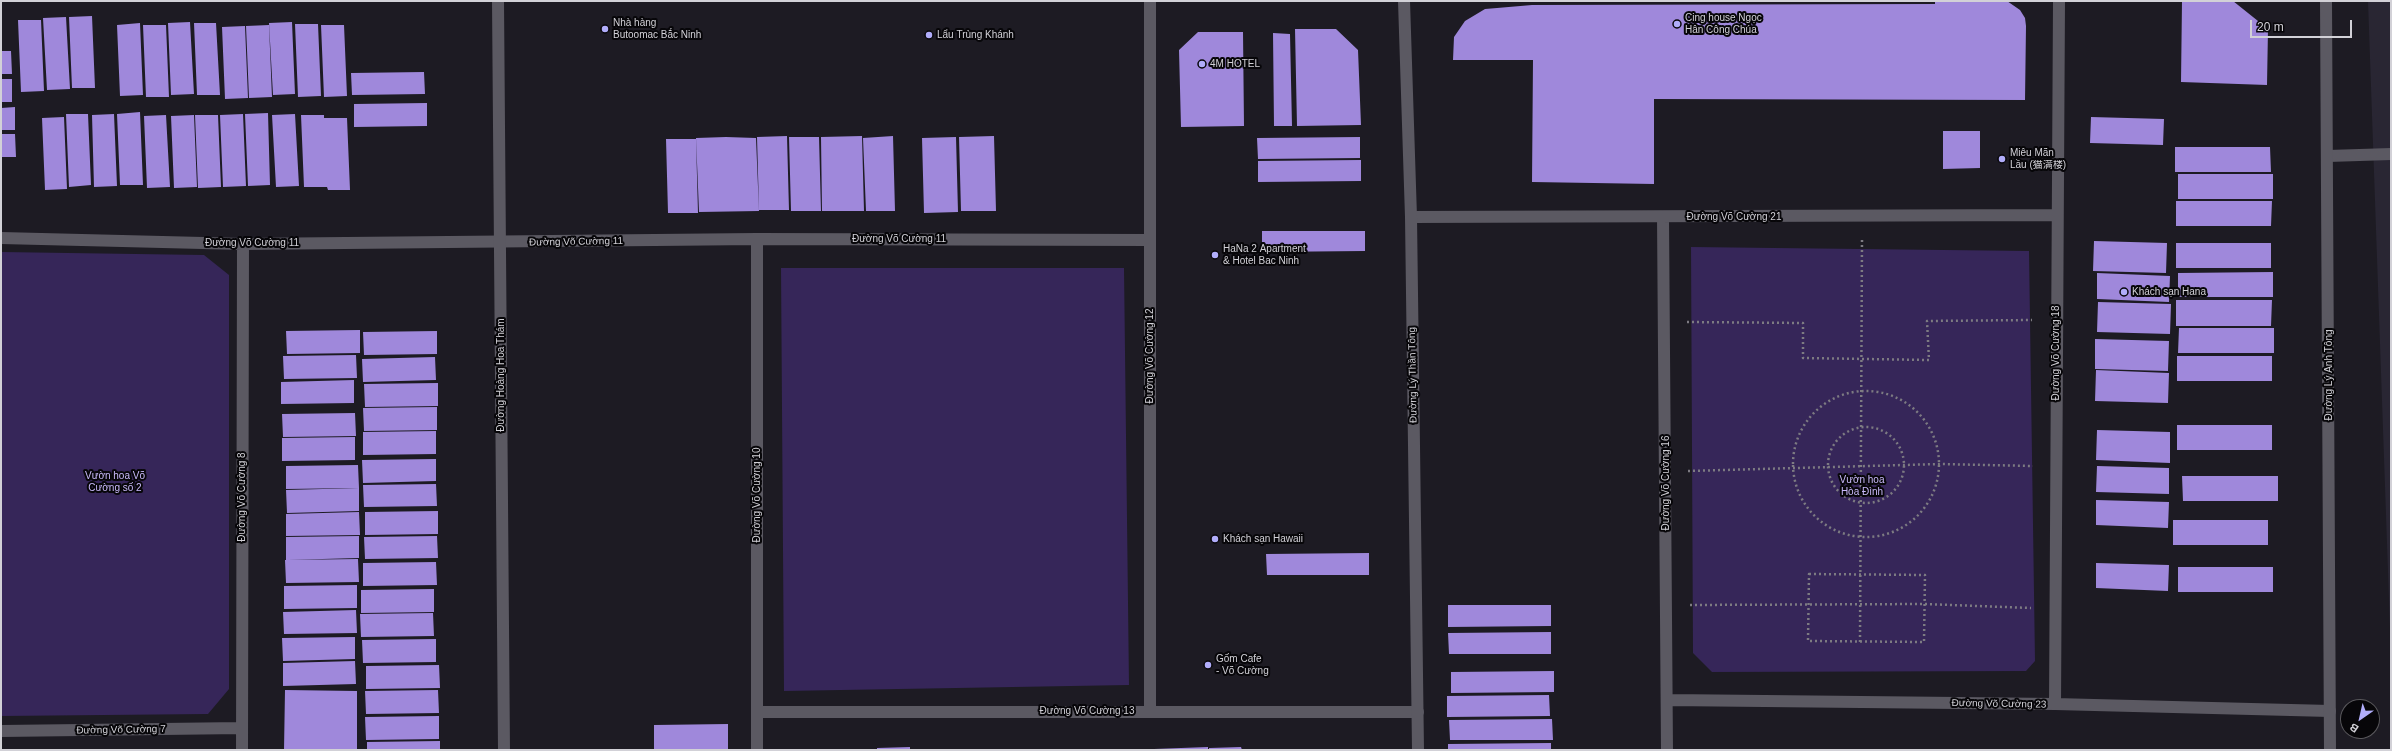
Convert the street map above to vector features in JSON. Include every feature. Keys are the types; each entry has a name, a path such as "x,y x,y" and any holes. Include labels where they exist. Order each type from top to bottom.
{"street":[{"name":"Đường Hoàng Hoa Thám","path":"498,1 504,750"},
{"name":"Đường Võ Cường 12","path":"1150,1 1150,712"},
{"name":"Đường Lý Thần Tông","path":"1404,1 1411,218 1418,750"},
{"name":"Đường Võ Cường 18","path":"2055,704 2059,1"},
{"name":"Đường Lý Anh Tông","path":"2326,1 2330,750"},
{"path":"2328,156 2391,154"},
{"name":"Đường Võ Cường 21","path":"1411,218 2057,216"},
{"name":"Đường Võ Cường 16","path":"1663,217 1668,700 1667,750"},
{"name":"Đường Võ Cường 11","path":"1,238 243,244 500,243 757,239 1150,240"},
{"name":"Đường Võ Cường 10","path":"757,239 757,750"},
{"name":"Đường Võ Cường 8","path":"242,750 243,244"},
{"name":"Đường Võ Cường 23","path":"1668,700 2055,704 2330,711"},
{"name":"Đường Võ Cường 13","path":"757,712 1418,712"},
{"name":"Đường Võ Cường 7","path":"1,731 242,728"}],"path":[{"path":"1860,642 1862,503 1860,391 1862,240"},
{"path":"1682,322 1803,323 1803,358 1929,360 1927,321 2039,320"},
{"path":"1860,391 1884,393 1904,401 1921,414 1933,432 1940,452 1940,464 1940,474 1935,494 1923,512 1907,526 1888,535 1861,538 1836,531 1810,512 1799,494 1793,467 1798,437 1815,411 1842,394 1860,391"},
{"path":"1860,428 1880,430 1891,437 1899,447 1904,465 1904,472 1899,484 1891,494 1879,501 1862,503 1854,502 1835,488 1830,477 1828,466 1829,454 1835,442 1843,434 1860,428"},
{"path":"1686,471 1940,464 2038,466"},
{"path":"1809,574 1861,575 1925,576 1924,642 1808,640 1809,574"},
{"path":"1689,605 1925,604 2037,608"}],"shaded area":[{"path":"2368,1 2391,1 2390,629"}],"green space":[{"name":"Vườn hoa Hòa Đình","path":"1691,247 2029,251 2035,661 2026,671 1712,672 1693,653"},
{"name":"Vườn hoa Võ Cường số 2","path":"1,252 204,255 229,275 229,689 208,714 1,716"},
{"path":"781,268 1124,268 1129,685 784,691"}],"building":[{"path":"1935,1 2007,1 2020,10 2025,18 2026,26 2025,100 1654,99 1654,184 1532,182 1533,60 1453,60 1454,37 1465,21 1485,9 1532,5 1935,4"},
{"path":"2182,1 2233,1 2268,29 2267,85 2181,82"},
{"path":"92,16 95,88 72,88 69,17"},
{"path":"66,17 70,89 47,90 43,18"},
{"path":"18,20 41,20 44,91 21,92"},
{"path":"190,22 194,94 171,95 168,23"},
{"path":"292,22 295,94 273,95 269,23"},
{"path":"140,23 143,95 120,96 117,25"},
{"path":"194,23 216,23 220,95 197,95"},
{"path":"295,24 318,24 321,96 298,97"},
{"path":"143,25 166,25 169,97 146,97"},
{"path":"269,25 272,97 249,98 246,26"},
{"path":"321,25 344,25 347,96 324,97"},
{"path":"245,26 248,98 225,99 222,27"},
{"path":"1295,29 1336,29 1358,50 1361,125 1297,126"},
{"path":"1198,32 1243,32 1244,126 1181,127 1179,50"},
{"path":"1273,33 1290,34 1292,126 1274,126"},
{"path":"1,51 11,51 12,74 1,74"},
{"path":"424,72 425,94 352,95 351,73"},
{"path":"1,79 12,79 12,102 1,102"},
{"path":"427,103 427,126 354,127 354,104"},
{"path":"15,107 15,130 1,130 1,108"},
{"path":"140,112 143,185 120,185 117,114"},
{"path":"268,113 270,185 248,186 245,114"},
{"path":"66,114 88,114 91,185 69,187"},
{"path":"114,114 117,186 94,187 92,115"},
{"path":"243,114 246,186 223,187 220,115"},
{"path":"295,114 299,186 276,187 272,115"},
{"path":"166,115 170,187 147,188 144,116"},
{"path":"194,115 197,187 174,188 171,116"},
{"path":"195,115 218,115 221,187 198,188"},
{"path":"301,115 324,115 324,118 347,118 350,190 328,190 327,187 304,187"},
{"path":"64,117 67,189 45,190 42,118"},
{"path":"2091,117 2164,119 2163,145 2090,143"},
{"path":"1943,131 1980,131 1980,168 1943,169"},
{"path":"1,134 15,134 16,157 1,157"},
{"path":"787,136 789,210 759,210 757,137"},
{"path":"862,136 864,211 822,211 821,137"},
{"path":"893,136 895,211 866,211 863,138"},
{"path":"994,136 996,211 961,211 959,137"},
{"path":"789,137 819,137 821,211 791,211"},
{"path":"956,137 958,212 924,213 922,138"},
{"path":"1360,137 1360,158 1258,159 1257,138"},
{"path":"696,138 756,138 759,211 699,212"},
{"path":"666,139 696,139 698,213 668,213"},
{"path":"2175,147 2270,147 2271,172 2175,172"},
{"path":"1361,160 1361,181 1258,182 1258,161"},
{"path":"2178,174 2273,174 2273,199 2178,199"},
{"path":"2176,201 2272,201 2271,226 2176,226"},
{"path":"1262,231 1365,231 1365,251 1262,252"},
{"path":"2094,241 2167,243 2166,273 2093,271"},
{"path":"2176,243 2271,243 2271,268 2176,268"},
{"path":"2273,272 2273,297 2178,297 2178,273"},
{"path":"2097,273 2170,276 2169,302 2097,299"},
{"path":"2176,300 2272,300 2271,326 2176,326"},
{"path":"2098,302 2171,304 2170,334 2097,332"},
{"path":"2179,328 2274,328 2274,353 2178,353"},
{"path":"360,330 360,353 287,354 286,331"},
{"path":"437,331 437,354 364,355 363,332"},
{"path":"2095,339 2169,341 2168,371 2095,369"},
{"path":"356,355 357,378 284,379 283,356"},
{"path":"2177,356 2272,356 2272,381 2177,381"},
{"path":"435,357 436,380 363,382 362,359"},
{"path":"2096,370 2169,373 2168,403 2095,401"},
{"path":"354,380 354,403 281,404 281,382"},
{"path":"438,383 438,406 365,407 364,384"},
{"path":"437,407 437,430 364,431 363,408"},
{"path":"355,413 356,436 283,437 282,414"},
{"path":"2177,425 2272,425 2272,450 2177,450"},
{"path":"2097,430 2170,432 2170,463 2096,460"},
{"path":"436,431 436,454 363,455 363,432"},
{"path":"355,437 355,460 282,461 282,438"},
{"path":"436,459 436,481 363,483 362,460"},
{"path":"358,465 359,488 286,489 286,466"},
{"path":"2097,466 2169,468 2169,494 2096,492"},
{"path":"2182,476 2278,476 2278,501 2183,501"},
{"path":"436,484 437,506 364,507 363,485"},
{"path":"359,488 359,511 287,513 286,490"},
{"path":"2096,500 2169,502 2168,528 2096,525"},
{"path":"438,511 438,534 365,535 365,512"},
{"path":"359,512 360,535 286,536 286,514"},
{"path":"2173,520 2268,520 2268,545 2173,545"},
{"path":"359,536 359,558 286,560 286,537"},
{"path":"437,536 438,558 365,559 364,537"},
{"path":"1369,553 1369,575 1267,575 1266,554"},
{"path":"358,559 359,582 286,583 285,560"},
{"path":"436,562 437,585 363,586 363,563"},
{"path":"2096,563 2169,565 2168,591 2096,588"},
{"path":"2178,567 2273,567 2273,592 2178,592"},
{"path":"357,585 357,608 284,609 284,586"},
{"path":"434,589 434,612 361,613 361,590"},
{"path":"1448,605 1551,605 1551,626 1448,627"},
{"path":"356,610 357,633 284,634 283,612"},
{"path":"433,613 434,636 361,637 360,614"},
{"path":"1551,632 1551,654 1449,654 1448,633"},
{"path":"355,637 355,659 283,661 282,638"},
{"path":"436,639 436,662 363,663 362,640"},
{"path":"355,661 356,684 283,686 283,663"},
{"path":"439,665 440,688 366,689 366,666"},
{"path":"1554,671 1554,692 1451,693 1451,672"},
{"path":"285,690 357,691 357,750 284,750"},
{"path":"438,690 439,713 366,714 365,691"},
{"path":"1549,695 1550,716 1447,717 1447,696"},
{"path":"439,716 439,739 366,740 365,717"},
{"path":"1552,719 1553,740 1450,740 1449,720"},
{"path":"728,724 728,750 654,750 654,725"},
{"path":"440,741 440,750 367,750 367,742"},
{"path":"1551,743 1551,750 1448,750 1448,744"},
{"path":"910,747 910,750 877,750 877,748"},
{"path":"1208,747 1208,750 1154,750 1154,749"},
{"path":"1241,747 1242,750 1209,750 1209,748"}],"place":[{"name":"Cing house Ngọc Hân Công Chúa","path":"1677,24"},
{"name":"Nhà hàng Butoomac Bắc Ninh","path":"605,29"},
{"name":"Lẩu Trùng Khánh","path":"929,35"},
{"name":"4M HOTEL","path":"1202,64"},
{"name":"Miêu Mãn Lầu (猫满楼)","path":"2002,159"},
{"name":"HaNa 2 Apartment & Hotel Bac Ninh","path":"1215,255"},
{"name":"Khách sạn Hana","path":"2124,292"},
{"name":"Khách sạn Hawaii","path":"1215,539"},
{"name":"Gốm Cafe - Võ Cường","path":"1208,665"}]}
